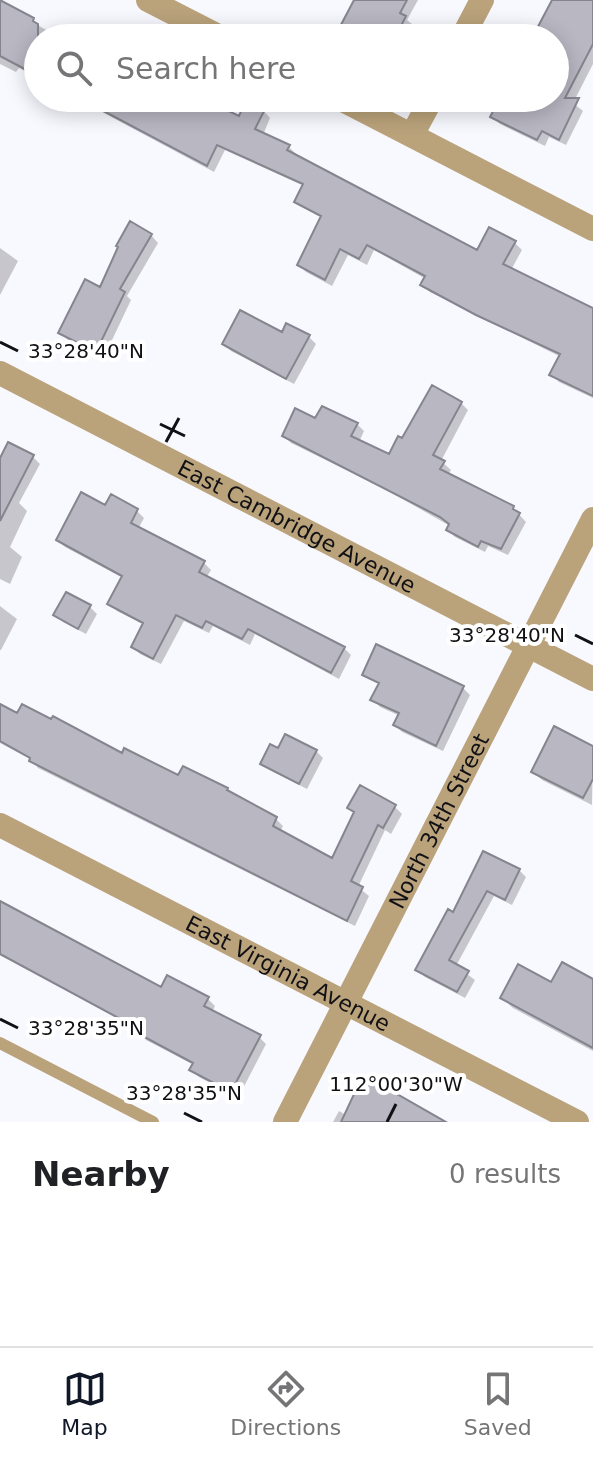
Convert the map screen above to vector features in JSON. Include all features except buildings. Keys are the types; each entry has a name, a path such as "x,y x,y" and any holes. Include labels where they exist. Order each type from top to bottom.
{"street":[{"path":"148,0 195,24"},
{"path":"469,24 482,0"},
{"path":"367,112 593,229"},
{"path":"412,135 424,112"},
{"name":"East Cambridge Avenue","path":"0,373 593,679"},
{"name":"North 34th Street","path":"285,1122 593,519"},
{"name":"East Virginia Avenue","path":"0,825 577,1122"}],"lane":[{"path":"0,1043 153,1122"}]}
